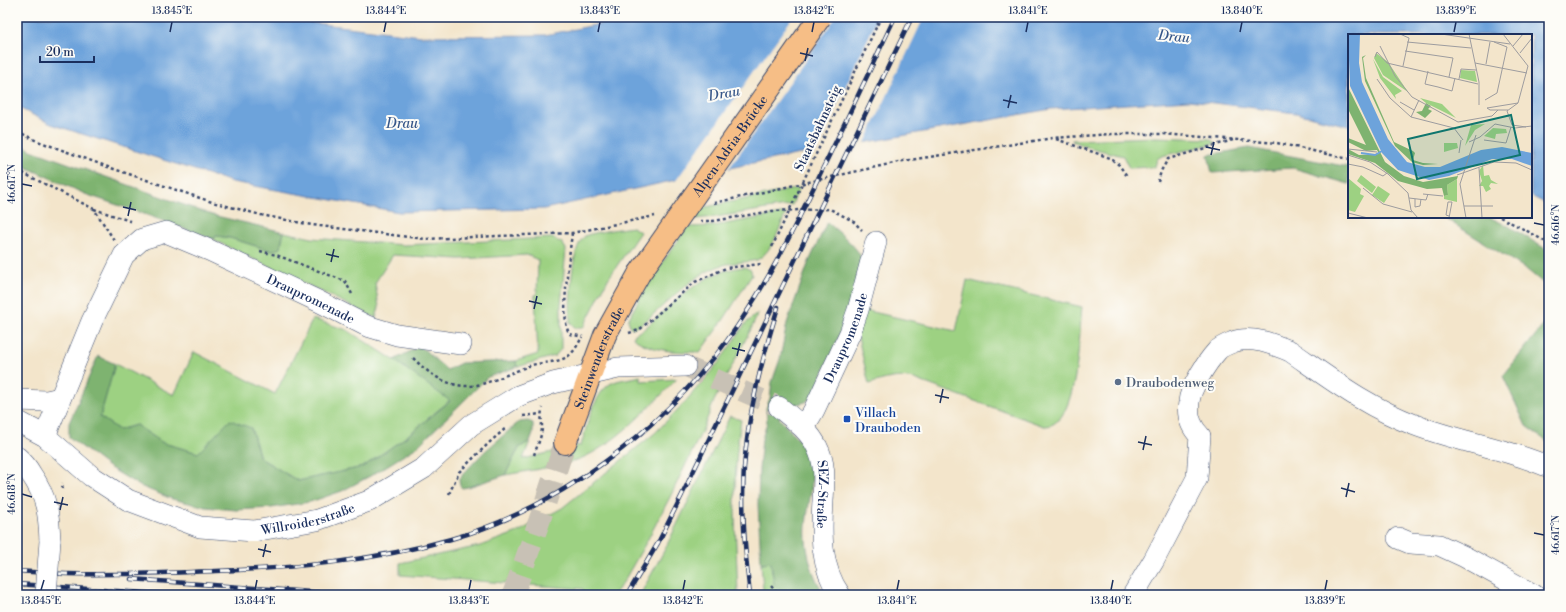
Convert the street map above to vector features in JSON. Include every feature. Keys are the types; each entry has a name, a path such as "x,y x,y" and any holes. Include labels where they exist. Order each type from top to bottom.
{"main road":[{"name":"Alpen-Adria-Brücke","path":"639,274 820,17"},
{"name":"Steinwenderstraße","path":"565,443 605,335 639,274"}],"street":[{"name":"Draupromenade","path":"45,436 92,321 124,255 142,239 166,232 209,250 312,298 367,326 397,335 461,344"},
{"name":"Draupromenade","path":"799,424 810,417 814,410 850,333 858,310 876,242"},
{"path":"1133,595 1154,560 1197,478 1200,436 1194,430 1191,422 1189,401 1195,386 1208,363 1218,350 1234,342 1246,340 1261,341 1276,345 1290,352 1369,405 1393,416 1424,428 1527,458 1549,467"},
{"path":"590,374 618,368 685,366"},
{"name":"Willroiderstraße","path":"17,421 45,436 91,476 128,500 200,527 254,531 317,520 369,501 424,468 471,425 518,396 553,383 590,374"},
{"path":"17,400 47,401 60,398"},
{"name":"SEZ-Straße","path":"779,407 799,424 816,445 823,463 825,477 822,532 824,556 829,575 840,595"},
{"path":"17,457 22,461 41,488 49,514 50,541 46,595"},
{"path":"1398,538 1410,543 1439,545 1465,557 1534,595"}],"path":[{"name":"Staatsbahnsteig","path":"772,247 881,17"},
{"path":"17,131 35,140 108,167 212,202 261,215 312,225 425,239 572,233 662,215"},
{"path":"713,203 903,161 1053,138 1112,134 1164,134 1236,139 1277,143 1348,159"},
{"path":"1053,138 1110,158 1119,165 1127,176"},
{"path":"1158,182 1161,171 1168,159 1236,139"},
{"path":"17,170 94,209 137,224"},
{"path":"94,209 124,255"},
{"path":"699,221 713,221 772,211 830,209 853,221 876,242"},
{"path":"648,218 656,219"},
{"path":"1502,218 1549,244"},
{"path":"397,335 406,350 427,371 442,380 460,385 478,384 533,365 565,358 575,349 582,337 570,334 566,327 566,288 572,233"},
{"path":"625,334 639,330 695,282 726,268 761,264"},
{"path":"519,417 540,414 542,427 541,437 534,455"},
{"path":"449,494 459,472 509,425"},
{"path":"770,586 779,595"}],"green space":[{"path":"1156,137 1211,139 1216,143 1162,156 1157,159 1155,167 1129,168 1123,156 1084,146 1072,141 1072,140"},
{"path":"17,142 31,150 212,215 284,232 280,248 272,251 230,238 217,236 212,239 85,194 17,163"},
{"path":"1249,148 1348,167 1348,184 1293,168 1212,173 1208,155"},
{"path":"799,188 792,205 694,219 701,208"},
{"path":"786,213 775,239 763,256 757,260 726,264 706,272 686,286 649,319 639,326 631,328 628,320 644,290 687,227 714,226"},
{"path":"1445,218 1491,218 1510,227 1549,251 1549,288 1526,269"},
{"path":"827,222 856,249 861,258 861,270 844,325 814,394 806,402 789,406 779,418 805,447 810,456 812,465 812,482 806,526 806,543 813,572 821,589 826,595 784,595 774,584 771,562 761,563 758,504 762,439 767,422 766,408 770,398 772,382 780,359 787,323 808,264"},
{"path":"633,227 640,232 608,279 583,328 576,328 570,323 571,291 576,251 580,242 585,236 588,235"},
{"path":"284,232 312,238 404,245 552,238 562,243 566,249 561,304 561,349 555,356 517,367 516,361 538,354 535,295 537,295 538,260 527,255 460,259 393,255 375,283 379,307 376,318 212,239 217,236 230,238 272,251 280,248"},
{"path":"744,267 751,270 752,275 724,319 700,352 657,349 641,343 633,338 635,334 644,329 689,290 715,275"},
{"path":"967,280 1082,307 1078,356 1071,396 1064,412 1056,422 1044,426 914,379 886,379 869,384 857,333 864,310 956,331"},
{"path":"758,313 714,401 703,429 670,497 624,581 614,595 585,595 583,589 400,575 400,563 480,546 518,532 562,508 655,433 685,402 719,362 746,323"},
{"path":"1549,318 1549,443 1526,426 1503,376"},
{"path":"313,319 347,330 394,360 450,400 406,437 363,467 298,481 260,458 251,428 198,453 163,443 136,425 119,430 100,417 115,364 174,395 194,352 275,394"},
{"path":"420,346 447,370 461,363 516,361 517,367 488,377 417,447 372,475 342,491 310,502 271,508 236,510 206,507 172,499 140,486 107,466 69,437 69,423 98,356 115,364 100,417 119,430 136,425 163,443 198,453 230,420 251,428 260,458 298,481 363,467 406,437 450,401 394,360"},
{"path":"640,376 641,381 677,379 628,427 600,448 586,456 555,466 505,475 519,448 530,441 523,459 581,445 591,412 604,389 613,382"},
{"path":"730,416 741,420 735,486 738,595 640,595 664,551"},
{"path":"528,421 533,423 533,433 530,441 519,448 505,475 468,487 462,488 460,486 459,481 463,474 484,452 519,422"},
{"path":"771,562 774,580 784,595 761,595 763,589 761,563"}],"water":[{"name":"Drau","path":"17,17 265,17 421,36 545,35 636,17 1541,17 1549,20 1549,207 1532,196 1532,34 1348,34 1348,126 1296,113 1189,100 1051,109 762,161 544,209 399,212 232,182 51,124 17,107"}],"pier":[{"path":"793,17 836,17 727,171 675,182"},
{"path":"878,17 924,17 864,145 814,154"}],"tunnel":[{"path":"685,366 779,407"},
{"path":"513,595 565,443"}],"railway":[{"path":"41,573 129,574 246,570 364,558 422,547 451,539 491,525 530,508 568,487 604,463 638,436 670,406 699,375 740,322 754,301 790,236 895,17"},
{"path":"627,595 658,543 682,495 912,17"},
{"path":"750,595 743,516 743,484 746,447 756,386 778,307"},
{"path":"17,571 47,573"},
{"path":"131,579 352,595"},
{"path":"17,584 174,595"}],"place":[{"name":"Draubodenweg","path":"1118,382"},
{"name":"Villach Drauboden","path":"847,419"}]}
